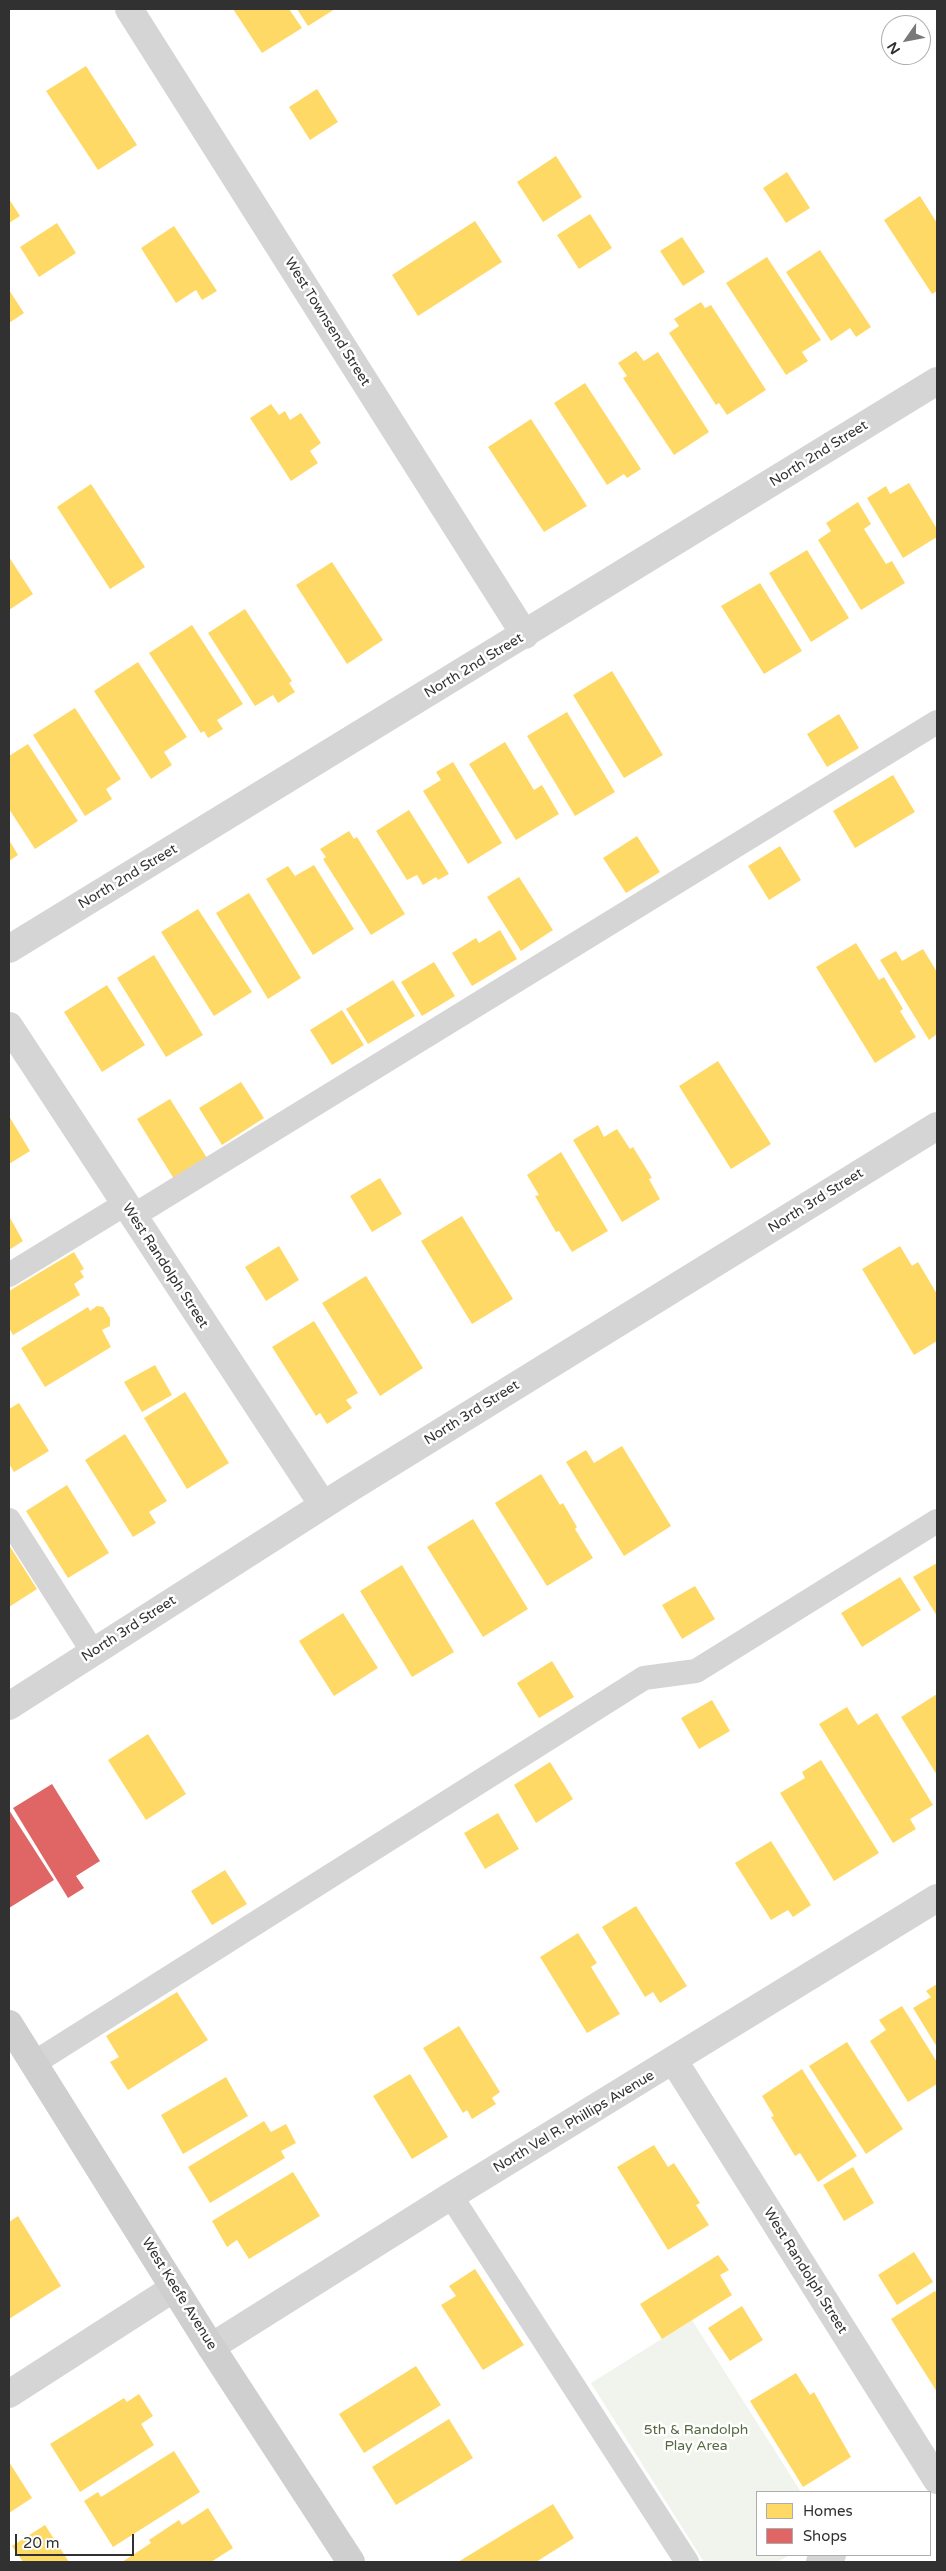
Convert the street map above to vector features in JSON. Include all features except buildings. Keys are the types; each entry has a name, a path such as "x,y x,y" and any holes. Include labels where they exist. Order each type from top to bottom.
{"street":[{"name":"West Townsend Street","path":"129,9 525,635"},
{"name":"North 2nd Street","path":"9,949 525,635 937,381"},
{"name":"West Randolph Street","path":"9,1026 322,1506"},
{"name":"North 3rd Street","path":"9,1706 322,1506 937,1126"},
{"name":"North Vel R. Phillips Avenue","path":"211,2347 451,2196 937,1898"},
{"name":"West Keefe Avenue","path":"9,2024 211,2347 351,2562"},
{"name":"West Randolph Street","path":"674,2061 937,2480"},
{"path":"9,2394 174,2288"}],"lane":[{"path":"9,1275 129,1210 937,722"},
{"path":"9,1520 93,1652"},
{"path":"34,2063 644,1678 696,1671 937,1521"},
{"path":"451,2196 687,2562"}],"green space":[{"name":"5th & Randolph Play Area","path":"692,2320 800,2491 756,2491 756,2556 788,2556 777,2562 704,2562 591,2383"}]}
